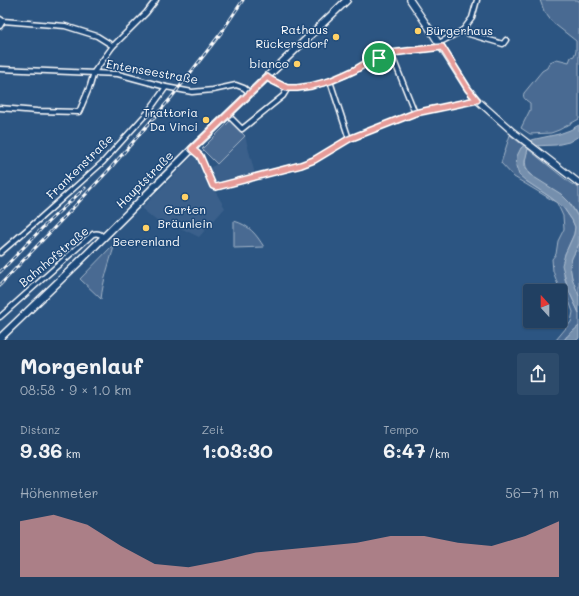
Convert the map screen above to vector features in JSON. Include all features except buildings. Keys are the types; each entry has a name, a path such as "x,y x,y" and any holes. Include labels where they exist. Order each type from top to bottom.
{"main road":[{"name":"Hauptstraße","path":"0,338 192,149 347,0"},
{"path":"410,0 468,89 477,100 513,132 579,183"}],"street":[{"path":"0,108 79,112 94,72 113,46 146,13 156,0"},
{"path":"267,77 287,88 311,86 330,81 391,53 440,45 463,30 472,18 477,0"},
{"path":"0,26 1,20 64,26 97,36 113,46"},
{"path":"463,30 469,34 503,44 506,40"},
{"path":"391,53 415,113"},
{"name":"Entenseestraße","path":"0,70 118,74 166,87 192,92 213,90 236,85 244,88 250,93"},
{"path":"330,81 349,139"},
{"name":"Frankenstraße","path":"0,253 103,162 148,112 166,87"},
{"path":"228,115 242,130 283,96 287,88"},
{"path":"192,149 200,156 213,186 216,187 301,165 314,160 349,139 415,113 477,100"},
{"name":"Bahnhofstraße","path":"0,317 92,234 101,234 103,237"}],"shaded area":[{"path":"540,0 579,0 579,119 551,133 530,134 521,128 530,110 530,103 524,98 524,93 542,71 547,68 550,62 557,59 569,62 576,51 576,41 552,22 544,11"},
{"path":"230,121 245,136 217,164 202,149"},
{"path":"579,125 579,136 569,142 556,145 533,146 528,149 525,167 529,174 561,194 569,202 579,219 579,244 570,265 572,278 579,296 579,313 568,289 562,265 574,234 575,227 572,220 563,207 519,175 516,166 517,156 521,148 531,140 570,130"},
{"path":"510,135 524,146 521,148 526,181 563,207 572,220 575,227 574,234 565,254 564,276 566,284 558,284 553,271 552,259 556,254 558,241 564,229 563,216 557,203 514,177 501,163"},
{"path":"245,136 255,174 212,186 225,208 199,237 170,223 165,228 142,208 195,154 199,158 204,171 217,164"},
{"path":"528,149 570,183 579,188 579,219 566,199 533,177 529,172 526,166 525,158"},
{"path":"234,221 244,225 252,231 264,247 234,248"},
{"path":"579,244 579,296 574,285 570,265 572,257"},
{"path":"113,245 114,247 101,299 80,279"},
{"path":"567,286 579,313 579,326 564,340 556,340 571,322 573,312 568,298"},
{"path":"579,326 579,338 577,340 564,340 567,336"}],"railway":[{"path":"0,285 107,172 171,98 221,33 243,0"},
{"path":"0,272 48,222 85,188"}],"place":[{"name":"Bürgerhaus","path":"418,31"},
{"name":"Rathaus Rückersdorf","path":"336,37"},
{"name":"bianco","path":"297,64"},
{"name":"Trattoria Da Vinci","path":"206,120"},
{"name":"Garten Bräunlein","path":"185,197"},
{"name":"Beerenland","path":"146,228"}],"route":[{"path":"442,47 468,89 477,100 415,113 349,139 314,160 301,165 216,187 213,186 200,156 192,149 267,77 287,88 311,86 330,81 379,58 391,53 442,47"}]}
